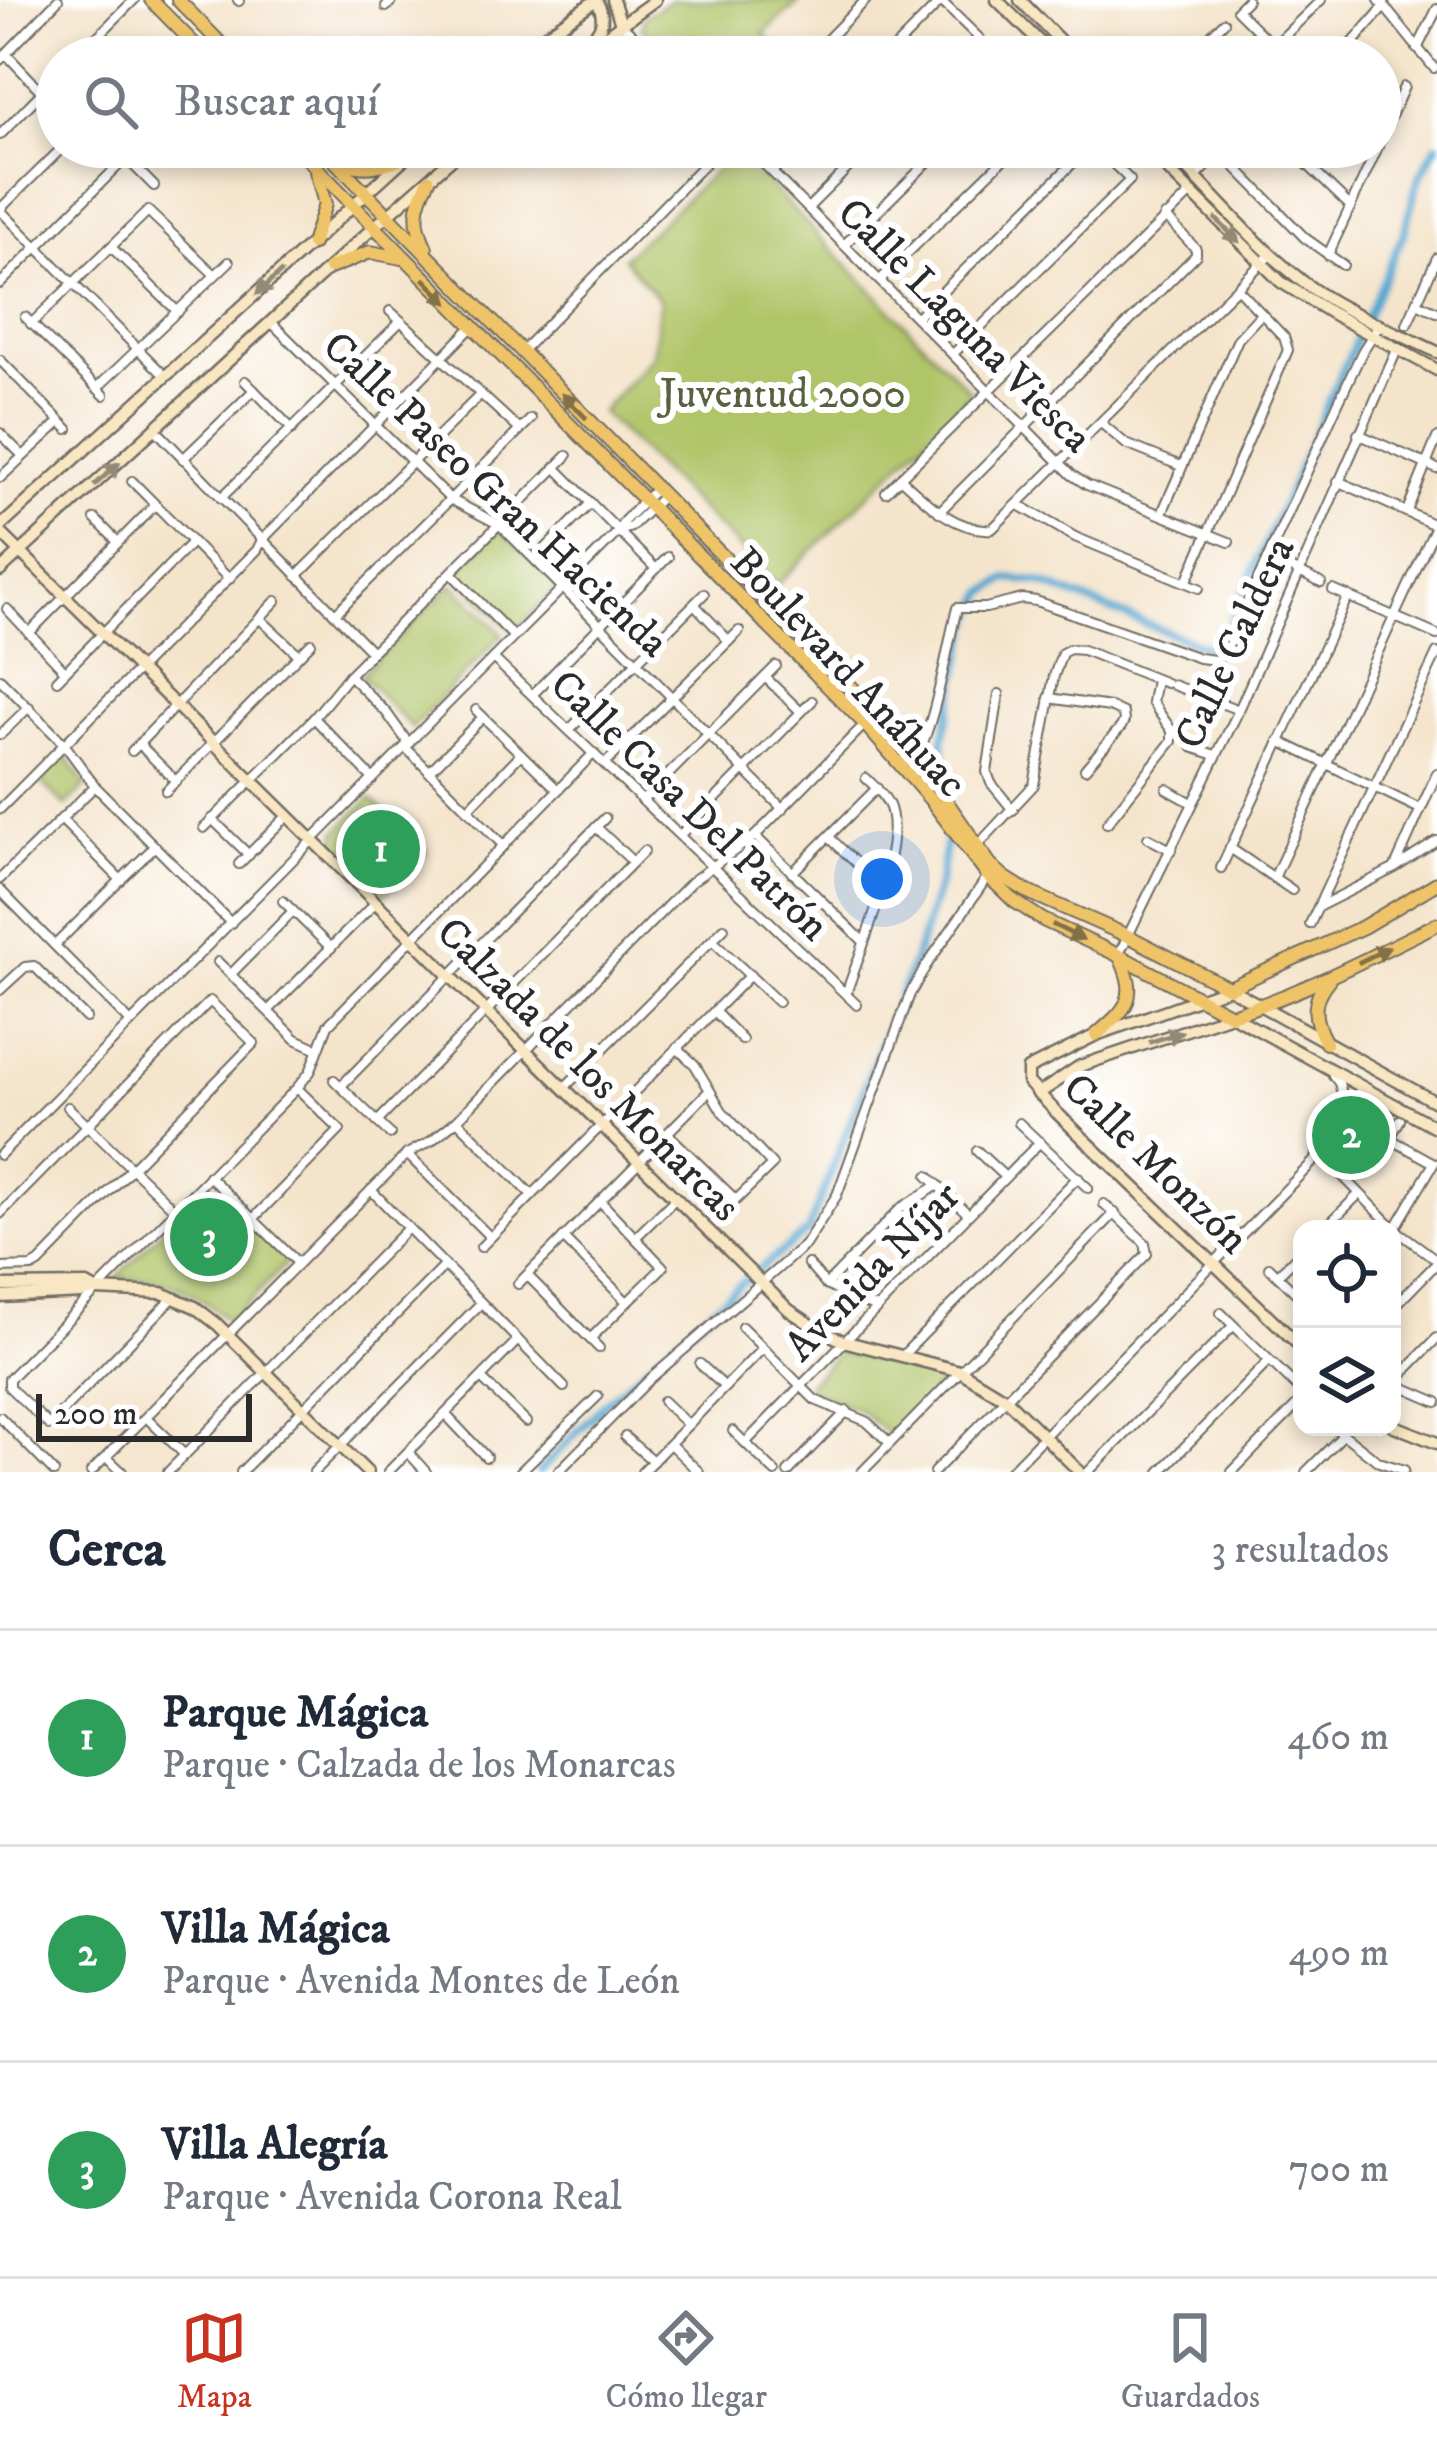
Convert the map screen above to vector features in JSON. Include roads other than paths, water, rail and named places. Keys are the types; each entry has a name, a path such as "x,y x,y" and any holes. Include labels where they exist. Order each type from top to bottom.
{"main road":[{"path":"151,0 187,36"},
{"path":"178,0 213,36"},
{"path":"312,244 326,204 314,168"},
{"name":"Boulevard Anáhuac","path":"316,168 865,724 951,828 998,872 1019,887 1228,988"},
{"name":"Boulevard Anáhuac","path":"342,168 876,712 949,806 988,876 1027,910 1232,1015"},
{"path":"429,180 415,217 429,254"},
{"path":"330,268 370,252 406,259"},
{"path":"472,327 511,354 521,352"},
{"path":"1228,988 1345,936 1437,883"},
{"path":"1232,1015 1332,976 1437,925"},
{"path":"1096,1035 1129,998 1130,981 1119,956"},
{"path":"1326,1042 1314,1008 1332,976"}],"street":[{"path":"36,87 3,57 58,0"},
{"path":"98,36 134,0"},
{"path":"544,36 596,0 603,23 592,36"},
{"path":"613,0 622,24 635,36"},
{"path":"605,36 655,0"},
{"path":"831,36 866,0"},
{"path":"997,0 1034,36"},
{"path":"1020,0 1055,36"},
{"path":"1247,0 1237,10 1264,36"},
{"path":"1284,36 1321,0"},
{"path":"907,36 941,2 977,36"},
{"path":"1357,36 1382,2 1434,68"},
{"path":"1417,49 1437,8"},
{"path":"1210,36 1224,22"},
{"path":"1401,93 1404,87"},
{"path":"0,135 36,98"},
{"path":"42,168 0,209 165,376"},
{"path":"0,284 116,168"},
{"path":"136,168 154,186"},
{"path":"0,530 396,168"},
{"path":"0,571 442,168"},
{"path":"521,352 701,168"},
{"name":"Calle Laguna Viesca","path":"768,168 1060,464 1087,485 1229,542"},
{"path":"772,172 776,168"},
{"path":"808,208 848,168"},
{"path":"844,245 922,168"},
{"path":"880,280 995,168"},
{"path":"916,317 1071,168"},
{"path":"953,354 1130,180 1117,168"},
{"path":"1165,168 1261,264 1296,292 1373,329 1437,352"},
{"path":"1187,168 1271,254 1357,321"},
{"path":"1196,177 1205,168"},
{"path":"1239,168 1294,228 1343,265"},
{"path":"1311,168 1351,207"},
{"path":"1328,256 1369,168"},
{"path":"886,492 1190,194"},
{"path":"215,275 148,211 28,321 101,392 229,262"},
{"path":"939,512 1198,254 1165,216"},
{"path":"111,247 178,312"},
{"path":"900,478 939,512 984,530 997,526 1271,254"},
{"path":"1407,324 1437,258"},
{"path":"1187,581 1288,350 1288,343 1237,288"},
{"path":"1417,303 1437,312"},
{"path":"389,310 520,430"},
{"path":"1162,513 1238,339 1261,314"},
{"path":"221,498 401,321"},
{"name":"Calle Paseo Gran Hacienda","path":"272,323 450,500 500,525 783,809"},
{"path":"0,809 472,327"},
{"path":"1373,329 1397,350 1437,370"},
{"path":"908,772 929,722 957,608 1036,601 1199,658 1221,657 1373,329"},
{"name":"Calle Caldera","path":"1119,956 1239,710 1397,350"},
{"path":"0,361 64,425 23,456 2,480"},
{"path":"245,381 292,428"},
{"path":"183,459 254,390"},
{"path":"297,576 481,394"},
{"path":"335,614 531,419"},
{"path":"1101,423 1126,444 1181,466"},
{"path":"156,430 372,652"},
{"path":"0,433 23,456"},
{"path":"1358,434 1437,469"},
{"path":"1406,511 1437,438"},
{"path":"204,828 567,456"},
{"path":"555,467 656,569"},
{"path":"132,481 229,578"},
{"path":"1274,878 1436,526 1338,482"},
{"path":"0,1155 618,532 624,520 660,493"},
{"path":"535,559 591,503"},
{"path":"1019,505 1088,543 1199,588"},
{"path":"29,633 154,506"},
{"path":"95,519 118,542"},
{"name":"Calzada de los Monarcas","path":"0,530 789,1310 843,1341 960,1371 1006,1400 1084,1472"},
{"path":"57,680 191,543"},
{"path":"533,694 668,557"},
{"path":"1279,562 1321,584"},
{"path":"452,574 513,636"},
{"path":"1333,590 1437,635"},
{"path":"570,729 704,594"},
{"path":"1221,868 1348,596"},
{"path":"176,782 135,748 276,601"},
{"path":"694,604 729,641"},
{"path":"7,609 65,671"},
{"path":"260,618 299,655"},
{"path":"606,764 739,631"},
{"path":"166,791 311,643"},
{"path":"973,849 1034,785 1059,658 1070,649 1239,710"},
{"path":"1310,924 1437,653"},
{"name":"Calle Casa Del Patrón","path":"493,658 857,1005"},
{"path":"644,800 776,666"},
{"path":"349,675 386,712 429,772 504,845"},
{"path":"765,676 801,712"},
{"path":"0,679 64,745 95,786 231,923"},
{"path":"1107,823 1172,741 1172,731 1151,702 1165,682"},
{"path":"999,694 987,772 1013,810"},
{"path":"1049,698 1123,713 1124,721 1085,769"},
{"path":"680,835 812,701"},
{"path":"0,735 28,707"},
{"path":"91,1472 407,1154 458,1120 692,882 755,836 876,712"},
{"path":"429,772 480,714 558,790"},
{"path":"314,718 373,779"},
{"path":"1280,741 1420,809"},
{"path":"1192,747 1215,755"},
{"path":"174,1297 49,1425 7,1383 297,1088 310,1072 328,1025 594,753"},
{"path":"467,810 521,754"},
{"path":"1394,868 1437,773"},
{"path":"846,994 881,887 893,829 888,803 866,778"},
{"path":"0,879 95,786"},
{"path":"792,873 877,788"},
{"path":"1167,789 1192,803"},
{"path":"239,864 287,816"},
{"path":"390,1134 338,1083 605,818"},
{"path":"61,819 121,880"},
{"path":"212,819 249,855"},
{"path":"596,827 633,862"},
{"path":"755,836 863,941"},
{"path":"829,837 881,887"},
{"path":"1148,838 1171,850"},
{"path":"1318,907 1437,841"},
{"path":"55,945 155,846"},
{"path":"1230,848 1292,890"},
{"path":"377,1123 644,851"},
{"path":"559,1472 650,1379 805,1245 837,1195 918,979 988,876"},
{"path":"0,890 131,1023"},
{"path":"283,902 331,948"},
{"path":"268,1011 376,902"},
{"path":"231,974 293,911"},
{"path":"563,1089 724,928"},
{"path":"712,940 778,1002"},
{"path":"218,962 296,1040 318,1049"},
{"path":"0,990 31,965 86,1018"},
{"path":"481,1246 750,975"},
{"path":"1090,1063 1079,1042 1228,988"},
{"name":"Boulevard Anáhuac","path":"1228,988 1437,1103"},
{"path":"0,1214 210,1001 254,1043 39,1264 0,1268"},
{"path":"714,1011 742,1040"},
{"path":"1038,1094 1071,1070 1232,1015"},
{"name":"Boulevard Anáhuac","path":"1232,1015 1437,1128"},
{"name":"Calle Monzón","path":"1079,1042 1028,1069 1027,1078 1038,1094 1293,1339"},
{"path":"667,1133 736,1200 772,1165 722,1111 695,1065 677,1048"},
{"path":"1318,1155 1343,1097 1340,1083 1325,1067"},
{"path":"253,1219 340,1130 297,1088"},
{"path":"1009,1472 1318,1155 1362,1088"},
{"path":"518,1285 709,1091"},
{"path":"68,1107 175,1210"},
{"path":"1347,1114 1436,1161 1401,1220"},
{"path":"458,1120 532,1195"},
{"path":"1390,1138 1400,1120"},
{"path":"1019,1123 1088,1188"},
{"name":"Avenida Níjar","path":"746,1442 1040,1142"},
{"path":"977,1151 1005,1177"},
{"path":"407,1154 490,1238"},
{"path":"1318,1155 1383,1220"},
{"path":"209,1176 298,1263"},
{"path":"928,1176 968,1214"},
{"path":"903,1355 1078,1178"},
{"path":"826,1285 902,1208 938,1185"},
{"path":"371,1190 564,1387"},
{"path":"1333,1220 1359,1194"},
{"path":"636,1238 676,1198"},
{"path":"590,1339 663,1267 600,1201"},
{"path":"934,1472 1144,1259 1145,1243 1105,1204"},
{"path":"862,1472 1115,1214"},
{"path":"168,1472 408,1228"},
{"path":"1401,1237 1437,1262 1401,1300"},
{"path":"563,1238 627,1302"},
{"path":"1278,1275 1293,1260"},
{"path":"808,1264 826,1285 876,1308"},
{"path":"241,1472 444,1266"},
{"path":"1269,1267 1293,1290"},
{"path":"527,1275 599,1348"},
{"path":"0,1286 88,1286 162,1293 195,1307 367,1472"},
{"path":"0,1297 96,1289"},
{"path":"314,1472 481,1303"},
{"path":"1221,1312 1293,1387"},
{"path":"1084,1472 1233,1326"},
{"path":"742,1327 815,1400 866,1421 890,1443"},
{"path":"1401,1374 1437,1338"},
{"path":"388,1472 518,1340"},
{"path":"641,1472 762,1349"},
{"path":"1160,1472 1268,1362"},
{"path":"700,1364 725,1387"},
{"path":"482,1378 526,1423"},
{"path":"1401,1387 1437,1402"},
{"path":"520,1472 598,1396"},
{"path":"663,1401 688,1425"},
{"path":"1232,1472 1293,1406"},
{"path":"788,1472 847,1411"},
{"path":"445,1415 486,1457"},
{"path":"0,1417 54,1472"},
{"path":"146,1417 185,1455"},
{"path":"1401,1429 1437,1443"},
{"path":"734,1431 775,1472"},
{"path":"1306,1472 1341,1436"},
{"path":"1343,1436 1380,1468 1403,1470"},
{"path":"625,1437 653,1461"},
{"path":"670,1444 699,1472"},
{"path":"408,1452 426,1472"},
{"path":"106,1457 122,1472"}],"waterway":[{"path":"945,794 943,741 969,629 985,593 1007,579 1039,582 1208,648 1220,646 1404,233 1418,180 1437,145"},
{"path":"539,1472 607,1401 808,1231 918,950 940,879 946,821"}],"place":[{"name":"Parque Mágica","path":"381,849"},
{"name":"Villa Mágica","path":"1351,1135"},
{"name":"Villa Alegría","path":"209,1237"}],"park label":[{"name":"Juventud 2000","path":"783,392"}]}
